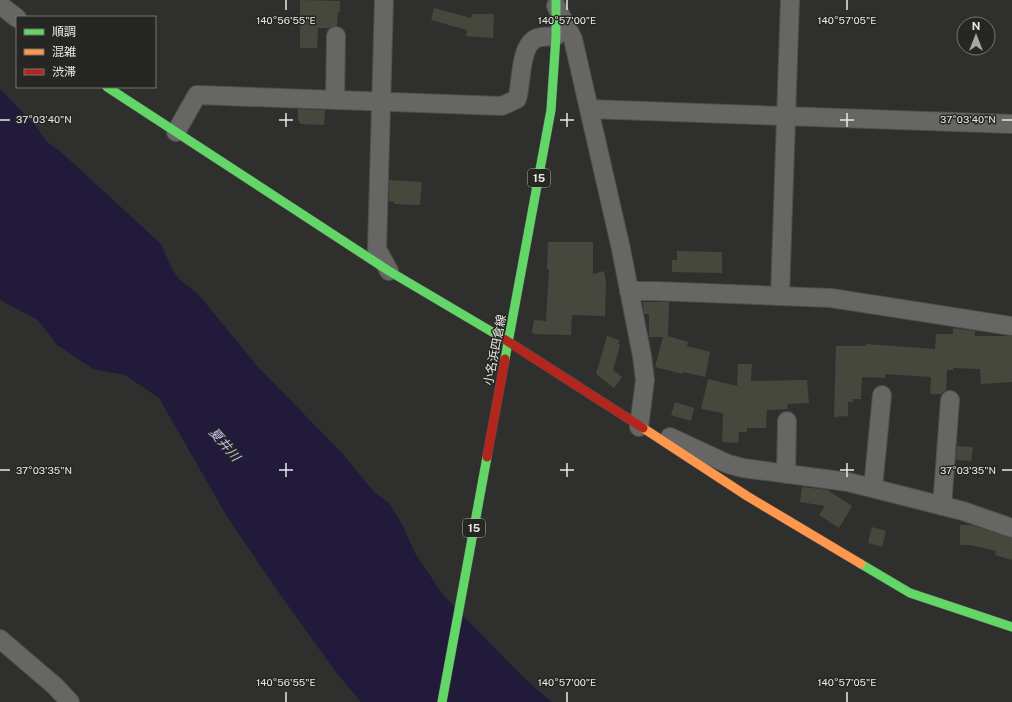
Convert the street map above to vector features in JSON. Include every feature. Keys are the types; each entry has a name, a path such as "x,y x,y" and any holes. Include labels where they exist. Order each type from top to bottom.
{"street":[{"path":"384,0 377,250 389,271"},
{"path":"780,296 790,0"},
{"path":"556,3 573,39 629,291 642,356 645,380 645,431"},
{"name":"小名浜四倉線","path":"442,702 551,110 556,36 556,3"},
{"path":"0,5 16,17"},
{"path":"335,100 336,36"},
{"path":"176,132 197,95 502,106 517,99 520,92 522,62 527,47 536,38 556,36"},
{"path":"109,88 389,271 508,341 746,496 910,593 1012,627"},
{"path":"589,109 1012,124"},
{"path":"629,291 831,298 1012,326"},
{"path":"872,488 882,395"},
{"path":"942,506 950,400"},
{"path":"786,474 787,421"},
{"path":"645,431 662,433 728,464 743,468 848,482 963,511 1012,528"},
{"path":"0,639 55,686 70,702"}],"water":[{"name":"夏井川","path":"0,89 34,124 47,142 61,152 161,244 172,269 179,279 198,294 258,367 342,453 374,492 389,503 402,524 416,555 444,596 524,678 552,702 361,702 335,671 279,593 226,515 159,398 125,375 93,369 57,345 38,320 0,300"}],"building":[{"path":"300,0 340,1 340,12 338,12 337,26 318,28 317,48 300,48"},
{"path":"434,8 471,18 472,14 494,14 493,38 466,36 467,30 431,20"},
{"path":"298,109 325,110 324,125 300,124 300,121 298,121"},
{"path":"389,180 422,182 420,205 394,204 394,202 389,201"},
{"path":"548,242 593,242 593,274 604,271 606,282 605,316 572,315 571,335 532,333 534,320 546,321 549,269 547,269"},
{"path":"677,251 722,252 722,273 672,272 672,260 677,260"},
{"path":"643,302 669,302 668,336 688,342 687,346 710,352 705,377 683,372 683,374 655,367 663,337 649,337 649,314 644,314"},
{"path":"953,328 975,331 975,336 1012,336 1012,382 981,384 980,369 953,368 953,370 947,370 946,390 941,394 930,394 931,377 886,374 885,378 862,377 861,399 853,399 853,402 848,402 848,416 834,417 836,346 866,346 866,344 935,349 936,334 953,334"},
{"path":"607,336 619,340 618,344 620,345 613,370 622,377 614,388 596,374"},
{"path":"738,364 752,364 751,381 807,380 809,403 787,404 788,409 767,410 766,428 747,428 747,432 739,432 738,443 722,442 723,413 701,409 708,379 737,386"},
{"path":"675,402 694,408 691,421 671,415"},
{"path":"957,446 973,447 971,461 956,460"},
{"path":"802,487 829,490 852,506 839,528 819,515 825,506 800,502"},
{"path":"960,525 971,525 1012,538 1012,560 995,555 996,551 970,545 960,545"},
{"path":"872,527 886,531 882,547 868,543"}],"traffic: fast":[{"path":"505,359 551,110 556,36 556,0"},
{"path":"109,88 389,271 504,339"},
{"path":"442,702 487,457"},
{"path":"861,564 910,593 1012,627"}],"traffic: slow":[{"path":"643,428 747,496 861,564"}],"traffic: jam":[{"path":"504,339 643,428"},
{"path":"487,457 505,359"}]}
